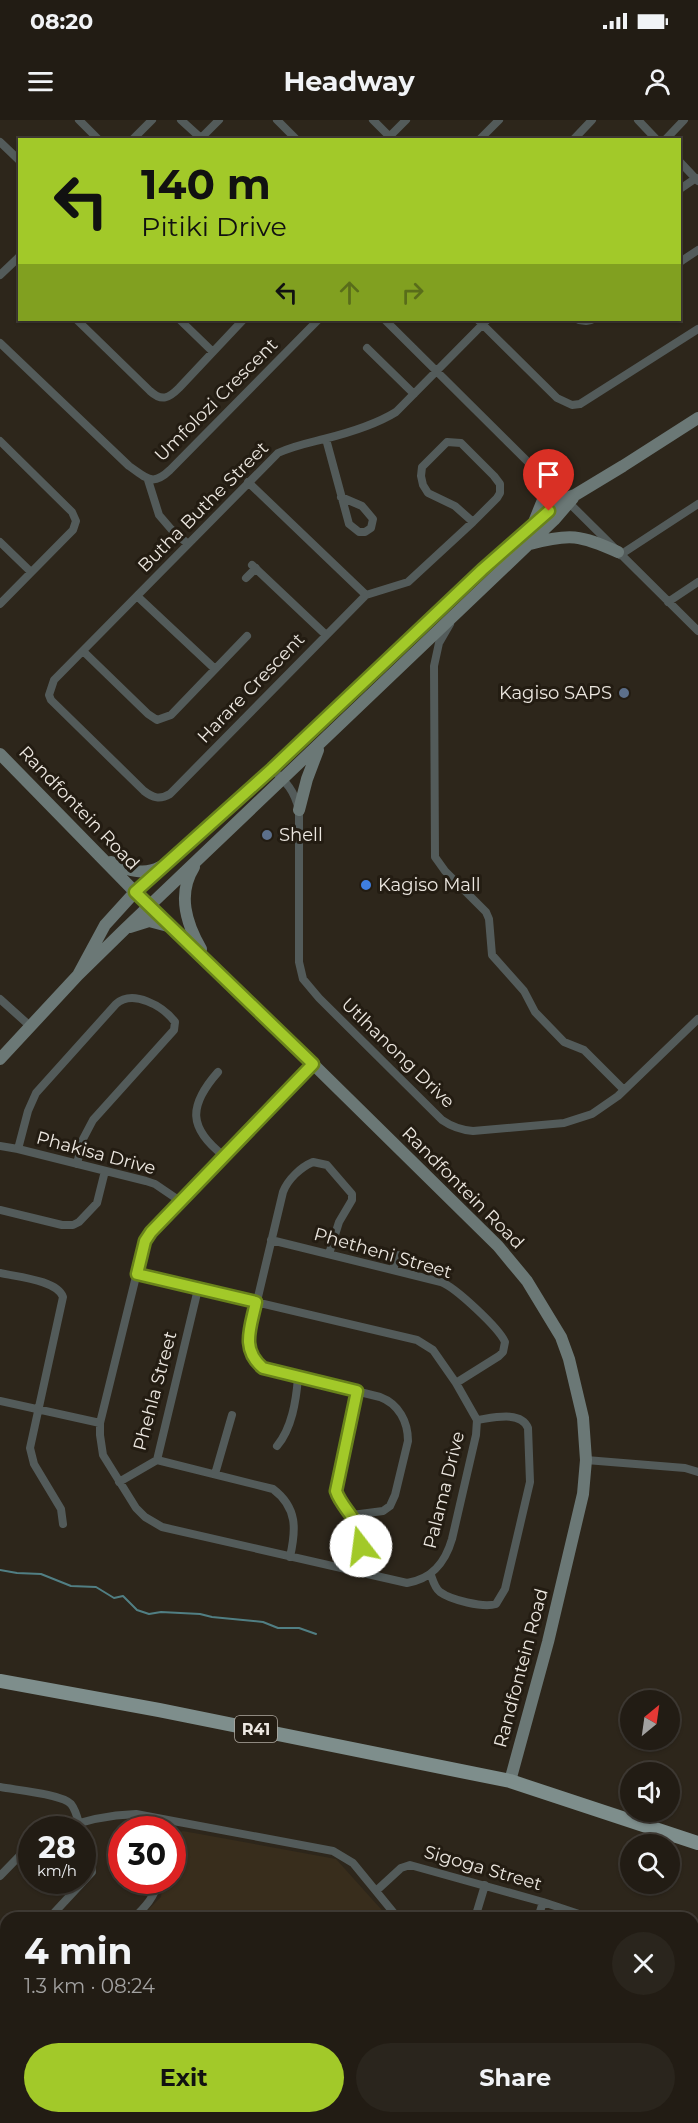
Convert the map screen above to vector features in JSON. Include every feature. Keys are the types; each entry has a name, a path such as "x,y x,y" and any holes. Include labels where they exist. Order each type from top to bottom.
{"main road":[{"name":"R41","path":"0,1682 170,1713 510,1781 698,1843"}],"street":[{"path":"79,120 97,138"},
{"path":"134,138 152,120"},
{"path":"181,120 201,138"},
{"path":"203,138 219,120"},
{"path":"277,120 295,138"},
{"path":"373,120 391,138 406,120"},
{"path":"481,138 499,120"},
{"path":"575,138 592,120"},
{"path":"638,120 655,138"},
{"path":"667,138 684,120"},
{"path":"0,142 18,159"},
{"path":"681,163 697,180 681,188"},
{"path":"681,261 698,250"},
{"path":"0,275 18,259"},
{"path":"78,321 159,399 171,395 242,321"},
{"path":"181,321 213,352"},
{"name":"Umfolozi Crescent","path":"0,343 129,466 148,480 158,480 317,321"},
{"path":"386,321 569,500 619,554 698,631"},
{"path":"483,321 557,398 572,405 580,404 698,328"},
{"name":"Butha Buthe Street","path":"49,691 54,680 278,453 389,416 438,371 483,321"},
{"path":"367,348 414,394"},
{"path":"105,926 135,892 272,769 534,523 698,418"},
{"path":"326,438 341,496 352,528 363,533 371,528 373,519 367,510 341,496"},
{"path":"0,441 67,508 76,521 73,530 0,604"},
{"path":"248,482 366,595 408,582 473,522 500,493 500,484 494,476 461,443 447,442 422,467 420,471 423,485 428,493 455,506 473,522"},
{"path":"534,523 545,495 541,475"},
{"path":"148,480 159,515 188,544"},
{"path":"0,1059 78,975 528,545 569,500"},
{"path":"619,554 698,504"},
{"path":"528,545 557,537 575,536 588,539 619,554"},
{"path":"0,542 31,572"},
{"path":"246,578 254,566 326,635"},
{"path":"668,602 698,582"},
{"name":"Harare Crescent","path":"49,691 51,700 136,784 156,798 164,798 366,595"},
{"path":"137,596 215,669"},
{"path":"458,611 439,643 434,673 435,857 445,871 488,915 492,955 524,991 535,1012 564,1042 584,1050 624,1090"},
{"path":"83,651 148,714 158,720 171,715 247,636"},
{"path":"299,810 309,770 323,741"},
{"name":"Randfontein Road","path":"0,754 135,892 498,1246 541,1301 561,1337 569,1359 583,1418 585,1460 583,1494 548,1642 510,1781"},
{"name":"Utlhanong Drive","path":"272,769 294,793 299,810 299,962 303,979 327,1006 442,1120 463,1131 473,1131 564,1123 592,1114 602,1109 624,1090 698,1019"},
{"path":"202,856 190,874 186,885 185,907 190,931 207,961"},
{"path":"104,859 126,869 143,872 154,870 170,861"},
{"path":"78,975 117,906 121,894 121,888 104,859"},
{"path":"125,929 149,921 172,928"},
{"path":"18,1149 28,1111 36,1093 116,1004 126,998 135,998 167,1013 175,1022 174,1030 93,1120 82,1138 77,1164"},
{"path":"0,999 30,1026"},
{"name":"Palama Drive","path":"137,1274 423,1342 433,1350 456,1383 477,1420 476,1435 447,1555 441,1565 431,1575 407,1583 179,1532 154,1524 136,1508 103,1455 100,1423 137,1274 148,1235 313,1064"},
{"path":"218,1072 201,1093 197,1117 201,1133 208,1143 224,1156"},
{"name":"Phakisa Drive","path":"0,1146 155,1184 180,1201"},
{"path":"330,1254 335,1232 352,1194 335,1173 322,1163 314,1162 308,1164 285,1187 247,1343 254,1360 263,1368 380,1397 393,1403 407,1426 408,1441 395,1495 390,1506 383,1511 352,1515"},
{"path":"0,1210 62,1225 73,1225 79,1222 97,1203 105,1171"},
{"name":"Phetheni Street","path":"271,1240 441,1282 452,1287 503,1337 505,1342 503,1352 456,1383"},
{"path":"393,1270 398,1255"},
{"path":"0,1273 53,1285 62,1293 63,1298 30,1452 34,1464 61,1509 63,1524"},
{"name":"Phehla Street","path":"119,1482 157,1460 198,1289"},
{"path":"277,1446 286,1436 296,1397 298,1378"},
{"path":"356,1572 362,1540 352,1515 338,1496 336,1484 357,1391"},
{"path":"0,1401 100,1423"},
{"path":"215,1474 232,1415"},
{"path":"431,1575 437,1588 444,1595 480,1605 496,1604 505,1589 530,1482 528,1428 526,1423 517,1417 477,1420"},
{"path":"157,1460 265,1487 277,1493 288,1507 294,1521 295,1537 290,1557"},
{"path":"585,1460 684,1468 698,1472"},
{"path":"0,1787 64,1799 72,1804 76,1816"},
{"path":"96,1821 104,1816 125,1814 140,1816"},
{"path":"186,1823 333,1851 353,1863 393,1912"},
{"path":"0,1876 18,1857"},
{"name":"Sigoga Street","path":"375,1890 401,1868 410,1865 573,1912"},
{"path":"477,1912 485,1885"},
{"path":"55,1912 72,1894"},
{"path":"139,1912 153,1894"},
{"path":"540,1912 543,1902"}],"shaded area":[{"path":"186,1832 336,1859 384,1912 146,1912 161,1894 186,1894"}],"waterway":[{"path":"0,1570 41,1574 71,1586 96,1587 114,1598 123,1596 137,1610 149,1614 161,1612 200,1614 263,1622 278,1628 299,1628 316,1634"}],"place":[{"name":"Kagiso SAPS","path":"624,693"},
{"name":"Shell","path":"267,835"},
{"name":"Kagiso Mall","path":"366,885"}],"route":[{"path":"361,1546 361,1535 352,1515 336,1491 357,1391 298,1378 263,1368 257,1364 247,1343 256,1302 137,1274 148,1235 313,1064 135,892 281,761 482,570 549,511"}]}
